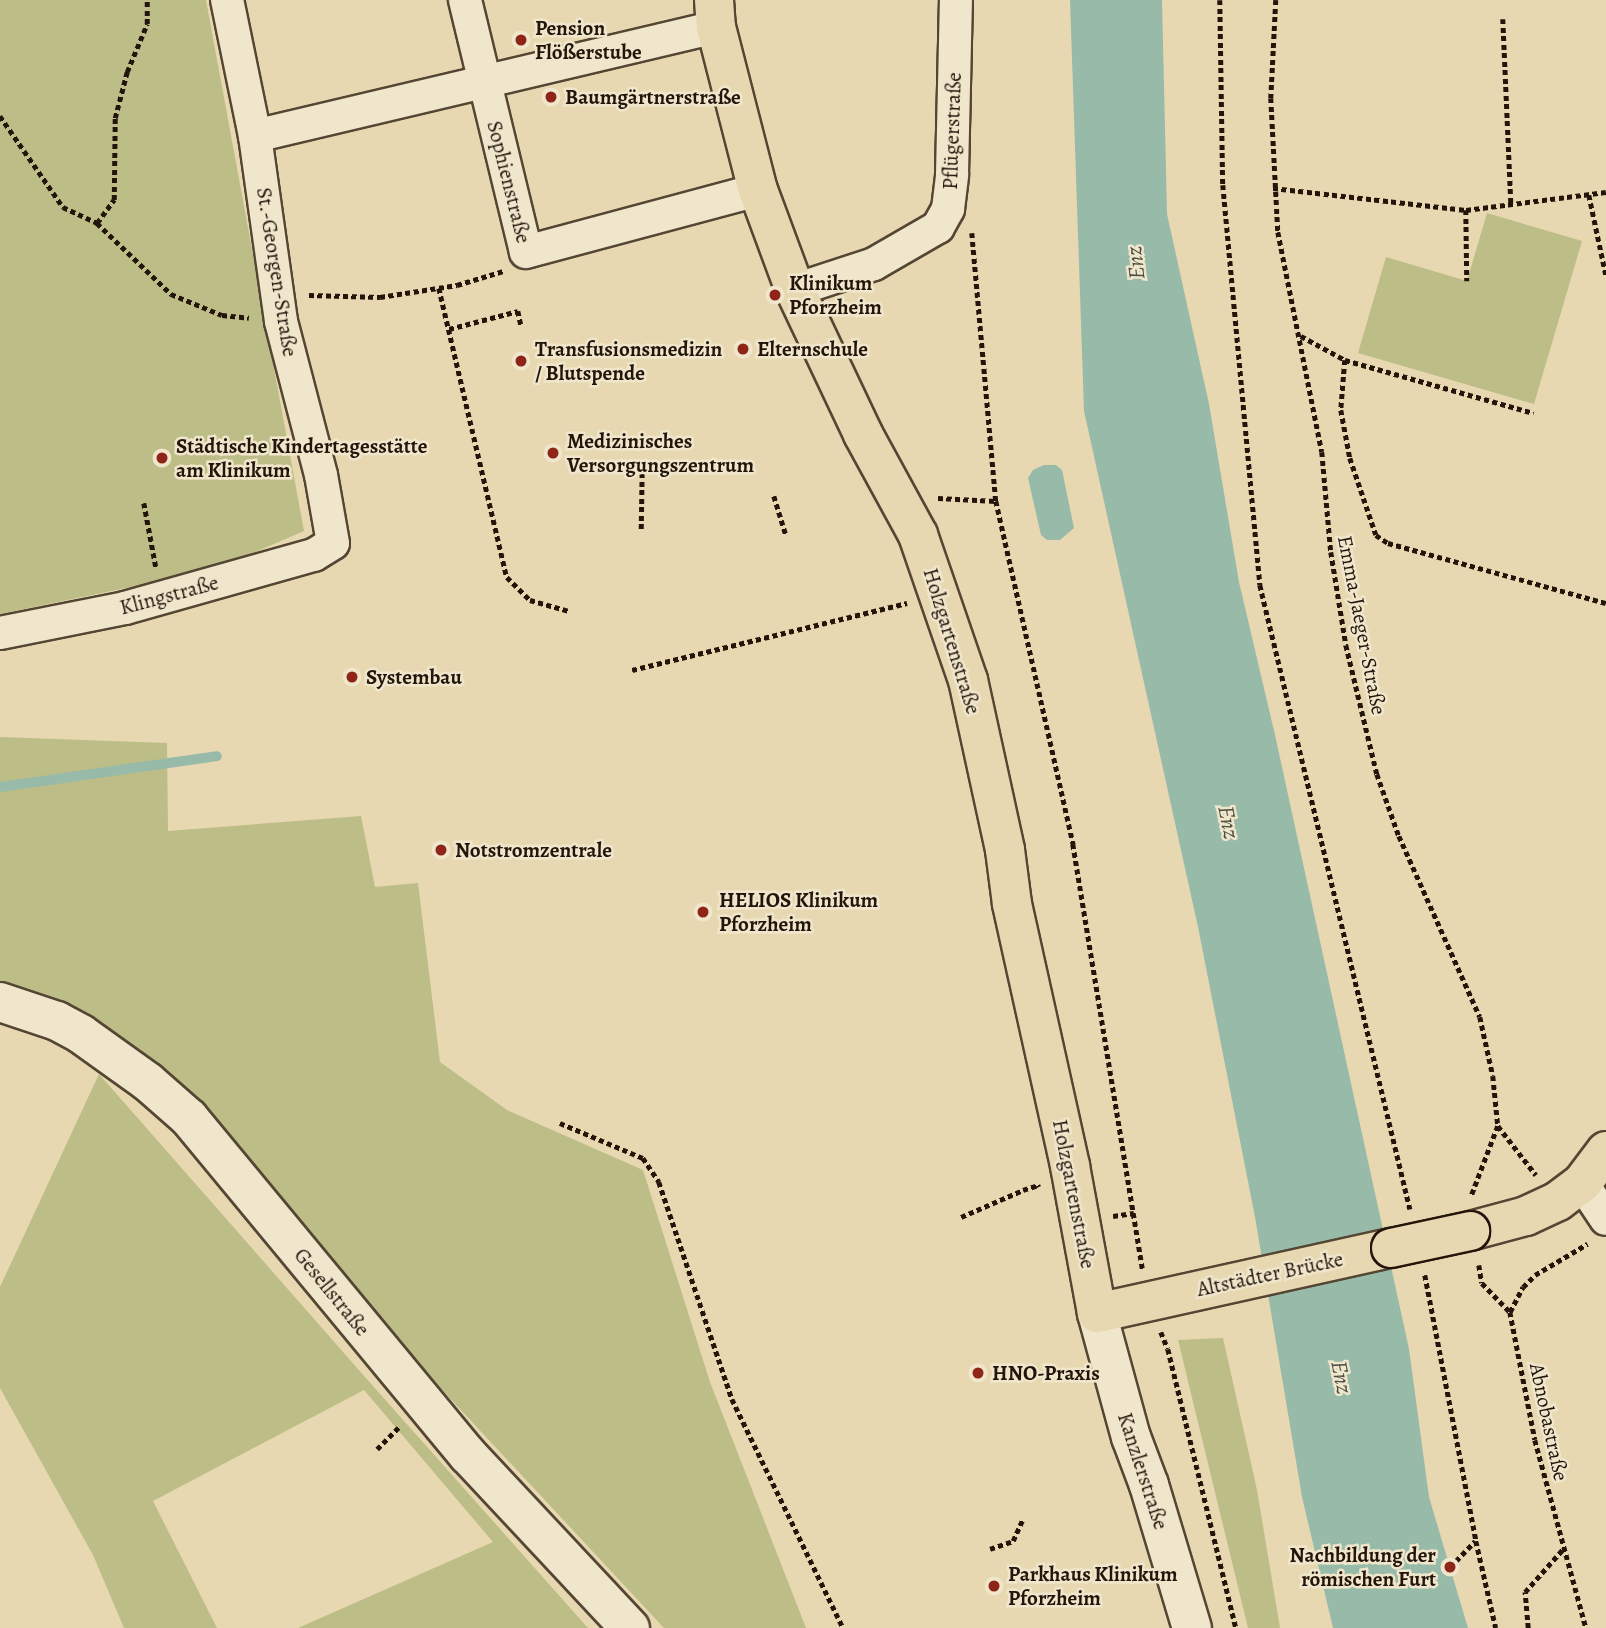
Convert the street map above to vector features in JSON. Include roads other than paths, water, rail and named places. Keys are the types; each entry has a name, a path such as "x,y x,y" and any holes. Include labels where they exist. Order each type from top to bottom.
{"main road":[{"name":"Holzgartenstraße","path":"715,13 758,190 795,290 863,434 918,535 968,680 1005,850 1012,904 1070,1166 1097,1313"},
{"path":"1570,1192 1606,1151"},
{"name":"Altstädter Brücke","path":"1097,1313 1473,1230 1526,1216 1570,1192"}],"street":[{"name":"St.-Georgen-Straße","path":"227,0 256,136 280,307 321,475 333,543"},
{"name":"Sophienstraße","path":"465,0 526,252 758,190"},
{"name":"Pflügerstraße","path":"795,290 874,264 938,227 948,209 952,174 956,0"},
{"path":"256,136 483,82 715,13"},
{"name":"Klingstraße","path":"0,633 125,608 314,555 333,543"},
{"name":"Gesellstraße","path":"0,1002 57,1021 81,1034 148,1082 189,1118 468,1455 630,1628"},
{"path":"1570,1192 1606,1219"},
{"name":"Kanzlerstraße","path":"1097,1313 1131,1437 1149,1485 1192,1628"}],"water":[{"name":"Enz","path":"1070,0 1162,0 1167,214 1209,404 1239,582 1409,1349 1429,1497 1468,1628 1333,1628 1302,1497 1255,1217 1198,927 1084,411"},
{"path":"1044,465 1056,465 1062,470 1074,528 1060,540 1047,540 1041,535 1028,478 1033,470"}],"waterway":[{"path":"0,787 217,756"}],"place":[{"name":"Pension Flößerstube","path":"521,40"},
{"name":"Baumgärtnerstraße","path":"551,97"},
{"name":"Klinikum Pforzheim","path":"775,295"},
{"name":"Elternschule","path":"743,349"},
{"name":"Transfusionsmedizin / Blutspende","path":"521,361"},
{"name":"Medizinisches Versorgungszentrum","path":"553,453"},
{"name":"Städtische Kindertagesstätte am Klinikum","path":"162,458"},
{"name":"Systembau","path":"352,677"},
{"name":"Notstromzentrale","path":"441,850"},
{"name":"HELIOS Klinikum Pforzheim","path":"703,912"},
{"name":"HNO-Praxis","path":"978,1373"},
{"name":"Nachbildung der römischen Furt","path":"1450,1567"},
{"name":"Parkhaus Klinikum Pforzheim","path":"994,1586"}]}
